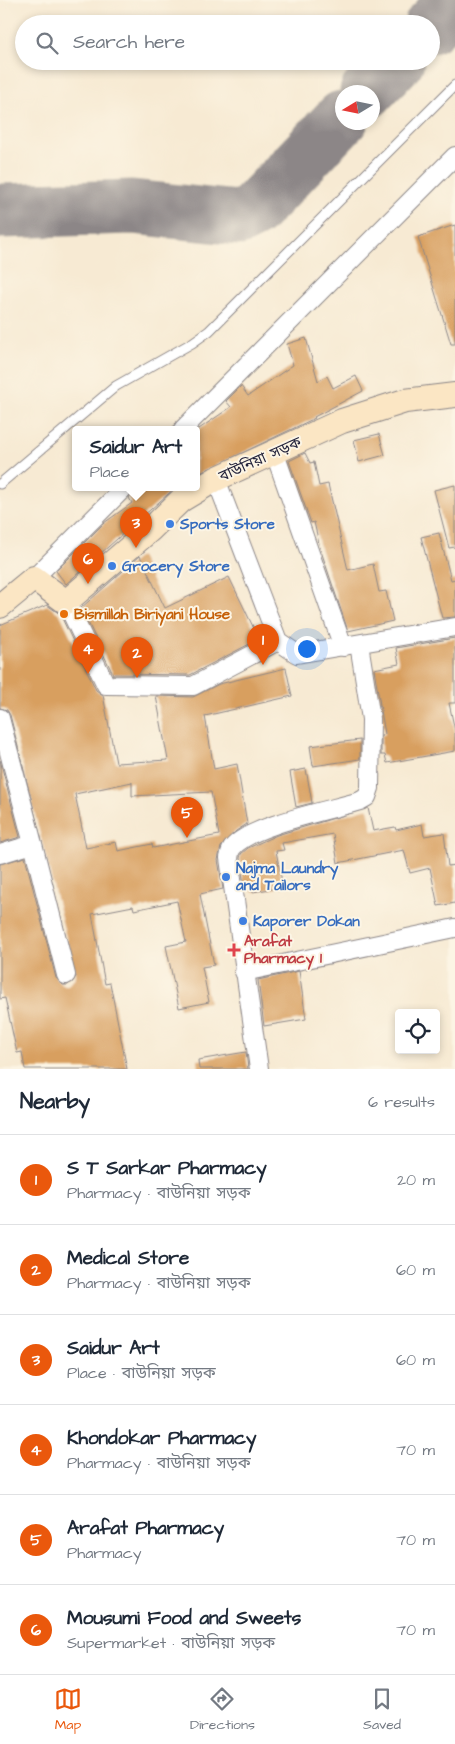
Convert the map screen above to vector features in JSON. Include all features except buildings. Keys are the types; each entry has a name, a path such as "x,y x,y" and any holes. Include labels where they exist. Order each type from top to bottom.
{"street":[{"path":"186,426 455,156"},
{"name":"বাউনিয়া সড়ক","path":"200,489 216,479 275,454 342,421 405,401 455,395"},
{"path":"259,1069 229,858 234,846 259,830 360,802 367,797 370,788 371,719 351,645 275,454"},
{"path":"216,479 278,641 297,654 455,627"},
{"path":"0,606 34,578 122,491"},
{"name":"বাউনিয়া সড়ক","path":"66,602 150,530 181,500 196,491"},
{"path":"34,578 66,602 106,685 193,686 278,641"},
{"path":"0,718 66,976"},
{"path":"0,854 33,844"},
{"path":"244,972 455,928"}],"lane":[{"path":"0,484 116,386 192,344 209,330 455,85"}],"taxiway":[{"path":"440,17 455,1"},
{"path":"374,85 388,70"},
{"path":"0,211 132,207 239,218 253,211 335,125"}],"place":[{"name":"Sports Store","path":"170,524"},
{"name":"Saidur Art","path":"136,548"},
{"name":"Grocery Store","path":"112,566"},
{"name":"Mousumi Food and Sweets","path":"88,584"},
{"name":"Bismillah Biriyani House","path":"64,614"},
{"name":"S T Sarkar Pharmacy","path":"263,665"},
{"name":"Khondokar Pharmacy","path":"88,674"},
{"name":"Medical Store","path":"137,678"},
{"name":"Arafat Pharmacy","path":"187,838"},
{"name":"Najma Laundry and Tailors","path":"226,877"},
{"name":"Kaporer Dokan","path":"243,921"},
{"name":"Arafat Pharmacy 1","path":"234,950"}]}
